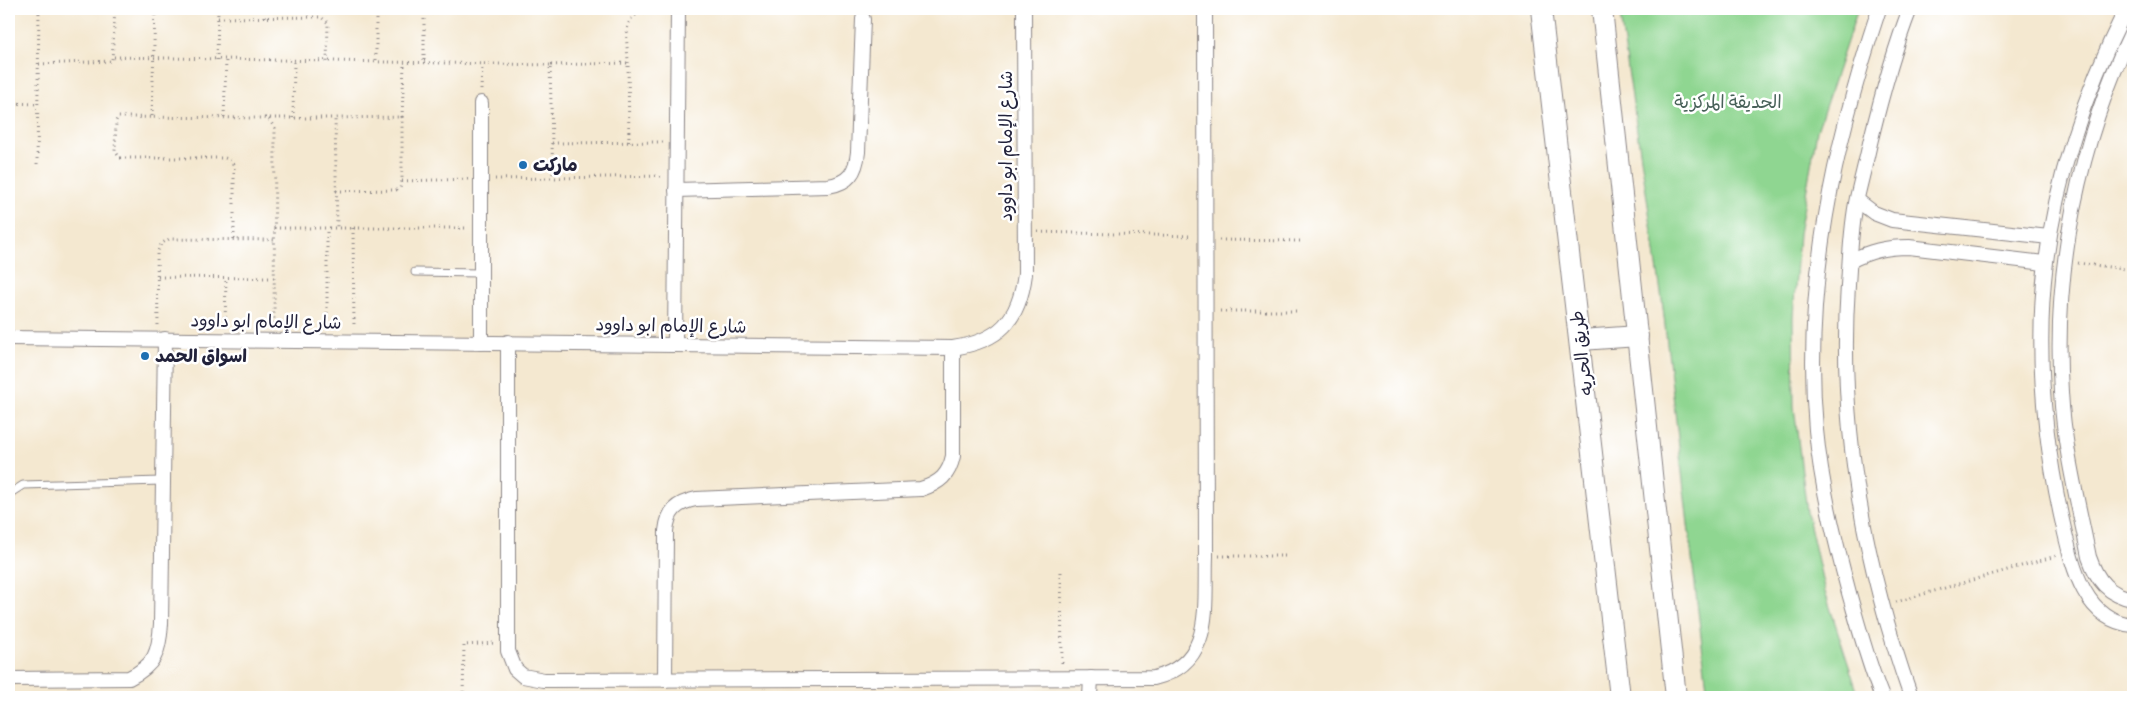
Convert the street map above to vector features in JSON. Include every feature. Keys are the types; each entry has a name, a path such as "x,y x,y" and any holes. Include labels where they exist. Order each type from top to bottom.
{"main road":[{"name":"طريق الحريه","path":"1541,9 1581,340 1620,697"},
{"path":"1602,9 1676,697"},
{"path":"1581,340 1638,336"}],"street":[{"name":"شارع الإمام ابو داوود","path":"9,338 953,348 975,344 996,334 1012,318 1022,297 1025,274 1024,9"},
{"path":"508,342 508,642 510,661 515,669 533,680 1154,678 1170,674 1184,665 1195,652 1200,638 1206,556 1204,310 1205,9"},
{"path":"1879,9 1842,132 1825,215 1814,290 1812,361 1816,432 1826,502 1859,628 1882,697"},
{"path":"1910,9 1890,66 1856,200 1850,261 1845,353 1851,456 1859,507 1883,606 1911,697"},
{"path":"2126,9 2101,58 2066,158 2044,263 2041,308 2041,370 2047,441 2054,485 2076,576 2086,596 2100,611 2122,624 2133,625"},
{"path":"674,345 678,11"},
{"path":"676,190 828,186 839,184 850,178 857,167 862,19"},
{"path":"2133,29 2116,66 2089,142 2071,222 2060,314 2060,376 2066,438 2089,557 2095,574 2106,588 2120,597 2133,600"},
{"path":"2101,58 2116,66"},
{"path":"481,103 481,343"},
{"path":"1856,200 1874,213 1892,220 2048,237"},
{"path":"1850,261 1882,249 1909,247 2044,263"},
{"path":"9,679 129,678 146,670 154,660 160,639 161,624 162,339"},
{"path":"665,680 666,531 667,520 674,506 682,501 696,499 921,489 933,485 947,473 954,456 953,348"},
{"path":"2054,485 2074,481"},
{"path":"1090,697 1091,678"}],"lane":[{"path":"415,272 480,273"},
{"path":"9,494 23,485 161,481"}],"path":[{"path":"37,164 39,9"},
{"path":"39,64 112,61 114,57 115,9"},
{"path":"152,116 155,9"},
{"path":"217,60 218,9"},
{"path":"264,9 264,18"},
{"path":"376,9 376,63"},
{"path":"424,9 424,64"},
{"path":"629,142 628,28 632,17 638,14 678,11"},
{"path":"218,18 325,19 328,24 327,62"},
{"path":"114,57 482,66 628,63"},
{"path":"224,117 226,60"},
{"path":"294,61 294,118"},
{"path":"336,191 396,190 402,185 404,64"},
{"path":"481,103 482,66"},
{"path":"550,66 553,178"},
{"path":"9,104 38,104"},
{"path":"234,239 234,166 231,160 225,158 123,158 116,154 116,119 122,115 264,118 402,117"},
{"path":"264,118 269,120 274,128 274,340"},
{"path":"335,118 337,228"},
{"path":"552,143 676,141"},
{"path":"402,181 676,176"},
{"path":"274,228 480,228"},
{"path":"327,228 327,341"},
{"path":"352,228 354,341"},
{"path":"1024,232 1301,241"},
{"path":"162,339 157,253 164,241 169,239 274,240"},
{"path":"2065,262 2133,270"},
{"path":"158,277 274,278"},
{"path":"224,340 226,277"},
{"path":"1204,310 1297,311"},
{"path":"1883,606 2070,552"},
{"path":"1206,556 1294,556"},
{"path":"1061,572 1062,678"},
{"path":"463,697 464,645 508,642"}],"green space":[{"name":"الحديقة المركزية","path":"1619,9 1858,9 1817,131 1799,234 1793,317 1794,407 1807,512 1825,592 1859,697 1708,697 1662,300"}],"place":[{"name":"ماركت","path":"523,165"},
{"name":"اسواق الحمد","path":"145,356"}]}
